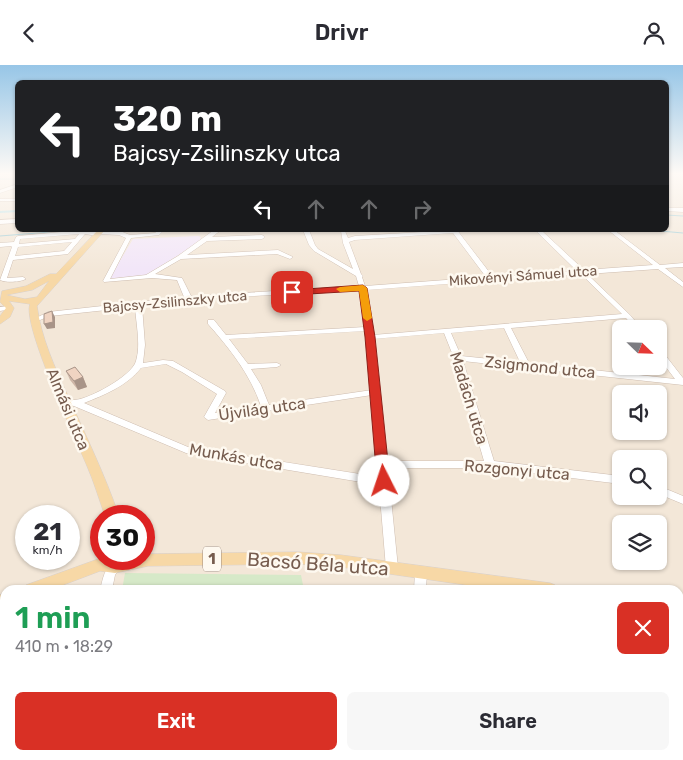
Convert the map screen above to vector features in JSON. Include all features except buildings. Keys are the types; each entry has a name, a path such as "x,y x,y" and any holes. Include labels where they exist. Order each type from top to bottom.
{"main road":[{"path":"0,296 25,302 37,300 100,232"},
{"path":"0,322 18,308 20,300 63,271"},
{"path":"0,296 29,288 63,271"},
{"path":"38,318 53,293 63,271"},
{"path":"0,296 31,292 44,294"},
{"path":"0,296 10,308 7,315 0,322"},
{"name":"Almási utca","path":"37,300 33,306 38,318 48,363 71,403 108,505"},
{"name":"Bacsó Béla utca","path":"155,559 298,558 341,561 514,585"},
{"name":"Bacsó Béla utca","path":"45,585 90,570"}],"street":[{"path":"669,209 683,210"},
{"path":"0,222 15,221"},
{"path":"10,258 66,253 84,232"},
{"path":"23,279 2,280 14,245 18,238 22,236 100,232 120,233 129,237 157,234 159,232"},
{"path":"148,276 180,257 215,232"},
{"path":"307,232 312,245 316,249 360,277"},
{"path":"343,232 363,288 376,392 392,568"},
{"path":"346,243 348,240 355,238 429,232"},
{"path":"456,232 492,279"},
{"path":"540,232 631,320"},
{"path":"614,232 683,285"},
{"path":"129,237 106,281 148,276 180,279 188,298"},
{"path":"206,239 264,237"},
{"path":"0,245 78,240"},
{"path":"180,257 278,251 290,257"},
{"name":"Mikovényi Sámuel utca","path":"363,288 683,265"},
{"name":"Bajcsy-Zsilinszky utca","path":"38,318 48,314 188,298 363,288"},
{"path":"71,403 118,385 138,366 142,342 138,304"},
{"path":"0,309 10,308"},
{"path":"224,337 447,331 628,316"},
{"path":"211,322 246,367 260,389 266,409"},
{"path":"507,326 526,366"},
{"name":"Madách utca","path":"447,331 458,358 490,464"},
{"name":"Zsigmond utca","path":"458,358 683,382"},
{"name":"Újvilág utca","path":"138,366 166,362 176,364 189,375 222,393 208,417 376,392"},
{"path":"668,364 683,382"},
{"path":"246,367 277,365"},
{"name":"Munkás utca","path":"71,403 186,450 384,481"},
{"name":"Rozgonyi utca","path":"383,465 490,464 612,479"},
{"path":"667,493 683,500"},
{"path":"107,585 110,570"},
{"path":"420,585 421,572"}],"shaded area":[{"path":"0,205 15,205 15,232 669,232 669,205 683,205 683,585 0,585"},
{"path":"201,237 199,242 147,275 109,279 133,239"}],"green space":[{"path":"125,573 301,575 303,585 123,585"}],"waterway":[{"path":"0,212 15,211"},
{"path":"669,215 683,216"},
{"path":"0,236 51,232"},
{"path":"669,232 683,233"}],"slow traffic":[{"path":"340,289 363,288 367,318"}],"route":[{"path":"292,292 363,288 370,337 384,481"}]}
